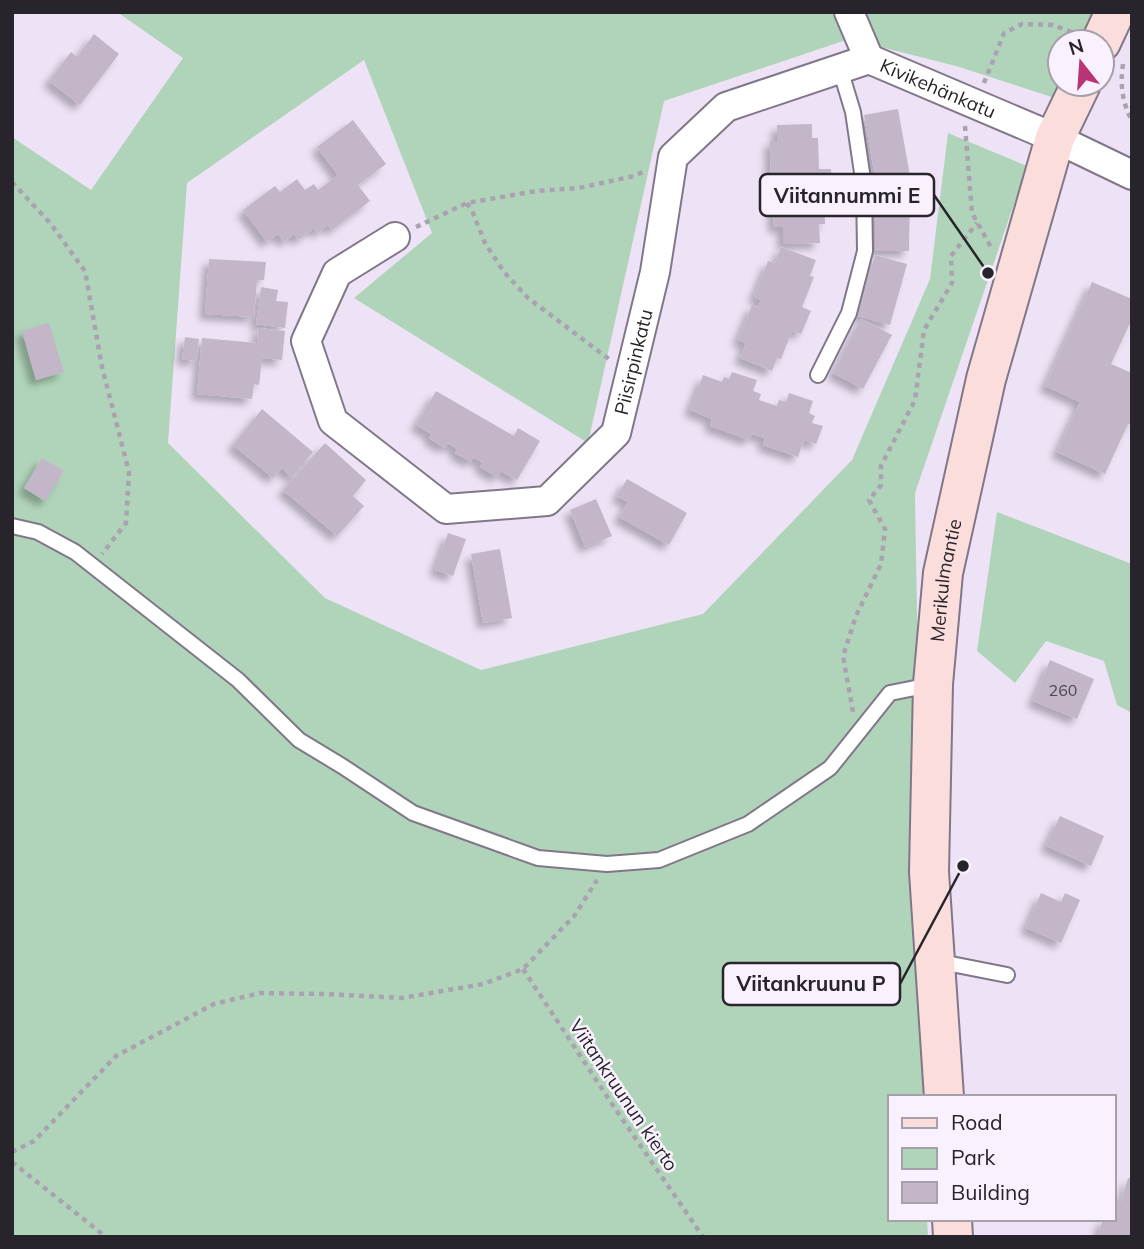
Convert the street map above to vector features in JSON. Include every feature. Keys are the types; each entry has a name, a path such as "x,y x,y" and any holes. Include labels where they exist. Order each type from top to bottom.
{"street":[{"name":"Kivikehänkatu","path":"849,12 869,59 1055,138 1132,175"},
{"path":"1107,28 1115,12"},
{"path":"673,157 726,107 869,59"},
{"name":"Merikulmantie","path":"944,1095 929,872 933,684 943,573 986,379 1055,138 1074,98"},
{"name":"Piisirpinkatu","path":"395,237 337,273 306,341 333,421 446,509 547,501 616,433 655,272 673,157"}],"lane":[{"path":"818,375 849,313 865,251 864,186 853,112 840,69"},
{"path":"12,526 38,532 75,552 238,680 299,740 413,813 538,858 607,864 659,860 748,824 830,768 890,693 933,684"},
{"path":"935,960 1007,975"}],"path":[{"path":"981,90 1004,33 1022,24 1053,25 1061,28"},
{"path":"1116,73 1121,82 1125,108 1132,121"},
{"path":"965,123 972,213 992,249 990,261"},
{"path":"395,237 467,203 536,191 579,188 634,176 673,157"},
{"path":"12,182 50,223 85,271 102,367 130,472 127,523 93,565"},
{"path":"467,203 485,243 504,272 520,289 569,330 631,372"},
{"path":"856,735 844,656 856,616 881,564 885,529 869,500 881,485 881,466 915,400 924,330 952,283 951,256 977,223"},
{"path":"12,1152 34,1141 116,1056 214,1004 260,993 402,998 483,984 523,969 575,915 607,864"},
{"name":"Viitankruunun kierto","path":"523,969 703,1237"},
{"path":"12,1162 106,1237"}],"green space":[{"path":"117,12 1095,12 1088,28 1046,28 1046,95 956,66 849,39 664,101 588,443 354,298 432,233 364,60 187,183 168,443 325,598 481,670 703,614 852,460 930,279 948,133 1027,166 915,493 925,1095 888,1095 888,1221 927,1221 928,1237 12,1237 12,137 91,190 183,58"},
{"path":"997,512 1132,564 1132,713 1117,705 1104,661 1046,641 1015,683 977,651"}],"building":[{"path":"94,34 119,54 80,105 49,81 71,52 77,57"},
{"path":"898,109 910,176 876,182 864,115"},
{"path":"353,120 386,164 358,185 370,201 332,230 328,225 318,233 314,228 298,240 294,234 284,242 278,234 267,242 243,210 275,186 280,192 297,179 305,190 314,184 318,190 338,175 317,147"},
{"path":"812,124 812,138 818,138 819,169 831,169 832,195 824,195 825,224 819,224 820,243 783,244 783,227 774,227 772,190 780,190 780,181 771,181 770,141 777,141 777,125"},
{"path":"876,187 910,187 909,251 875,251"},
{"path":"781,247 816,260 810,276 814,277 802,307 811,311 801,334 792,331 781,359 777,358 772,371 740,358 746,343 738,340 752,305 758,307 761,300 754,297 768,261 775,263"},
{"path":"875,255 907,264 890,325 858,316"},
{"path":"209,259 266,262 264,280 257,280 254,317 205,314"},
{"path":"1092,282 1132,299 1132,319 1111,364 1132,373 1132,425 1128,424 1105,474 1057,452 1080,402 1045,386"},
{"path":"261,287 278,290 276,301 288,302 285,328 256,324"},
{"path":"861,319 892,335 863,389 833,373"},
{"path":"49,323 64,372 36,380 22,331"},
{"path":"258,328 285,331 282,360 262,358 259,385 254,384 252,399 197,394 202,338 257,343"},
{"path":"185,337 199,339 196,361 182,359"},
{"path":"732,372 757,380 753,391 761,394 759,400 777,406 779,400 786,402 789,393 813,401 809,413 815,416 812,423 823,426 816,444 804,440 798,457 763,445 765,438 752,434 749,440 710,426 712,419 690,410 703,375 722,382 724,377 729,379"},
{"path":"436,391 514,436 518,428 540,441 517,480 501,471 497,477 480,467 483,463 473,457 471,462 455,453 457,449 448,443 445,448 429,438 431,434 416,425"},
{"path":"262,409 313,452 292,477 282,468 273,478 233,445"},
{"path":"325,443 366,480 353,496 364,506 337,536 283,490"},
{"path":"42,458 64,471 45,501 24,488"},
{"path":"627,479 687,513 669,545 619,517 628,502 617,496"},
{"path":"596,499 612,536 585,547 570,510"},
{"path":"448,533 466,539 453,576 435,570"},
{"path":"500,549 512,618 483,623 471,554"},
{"path":"1050,660 1094,679 1077,719 1033,701"},
{"path":"1060,816 1104,836 1091,866 1046,846"},
{"path":"1041,893 1061,902 1065,893 1080,900 1061,943 1026,928"},
{"path":"1128,1178 1132,1179 1132,1237 1098,1235 1102,1221 1116,1221 1116,1199 1121,1201"}],"place":[{"name":"Viitannummi E","path":"988,273"},
{"name":"Viitankruunu P","path":"963,866"}]}
